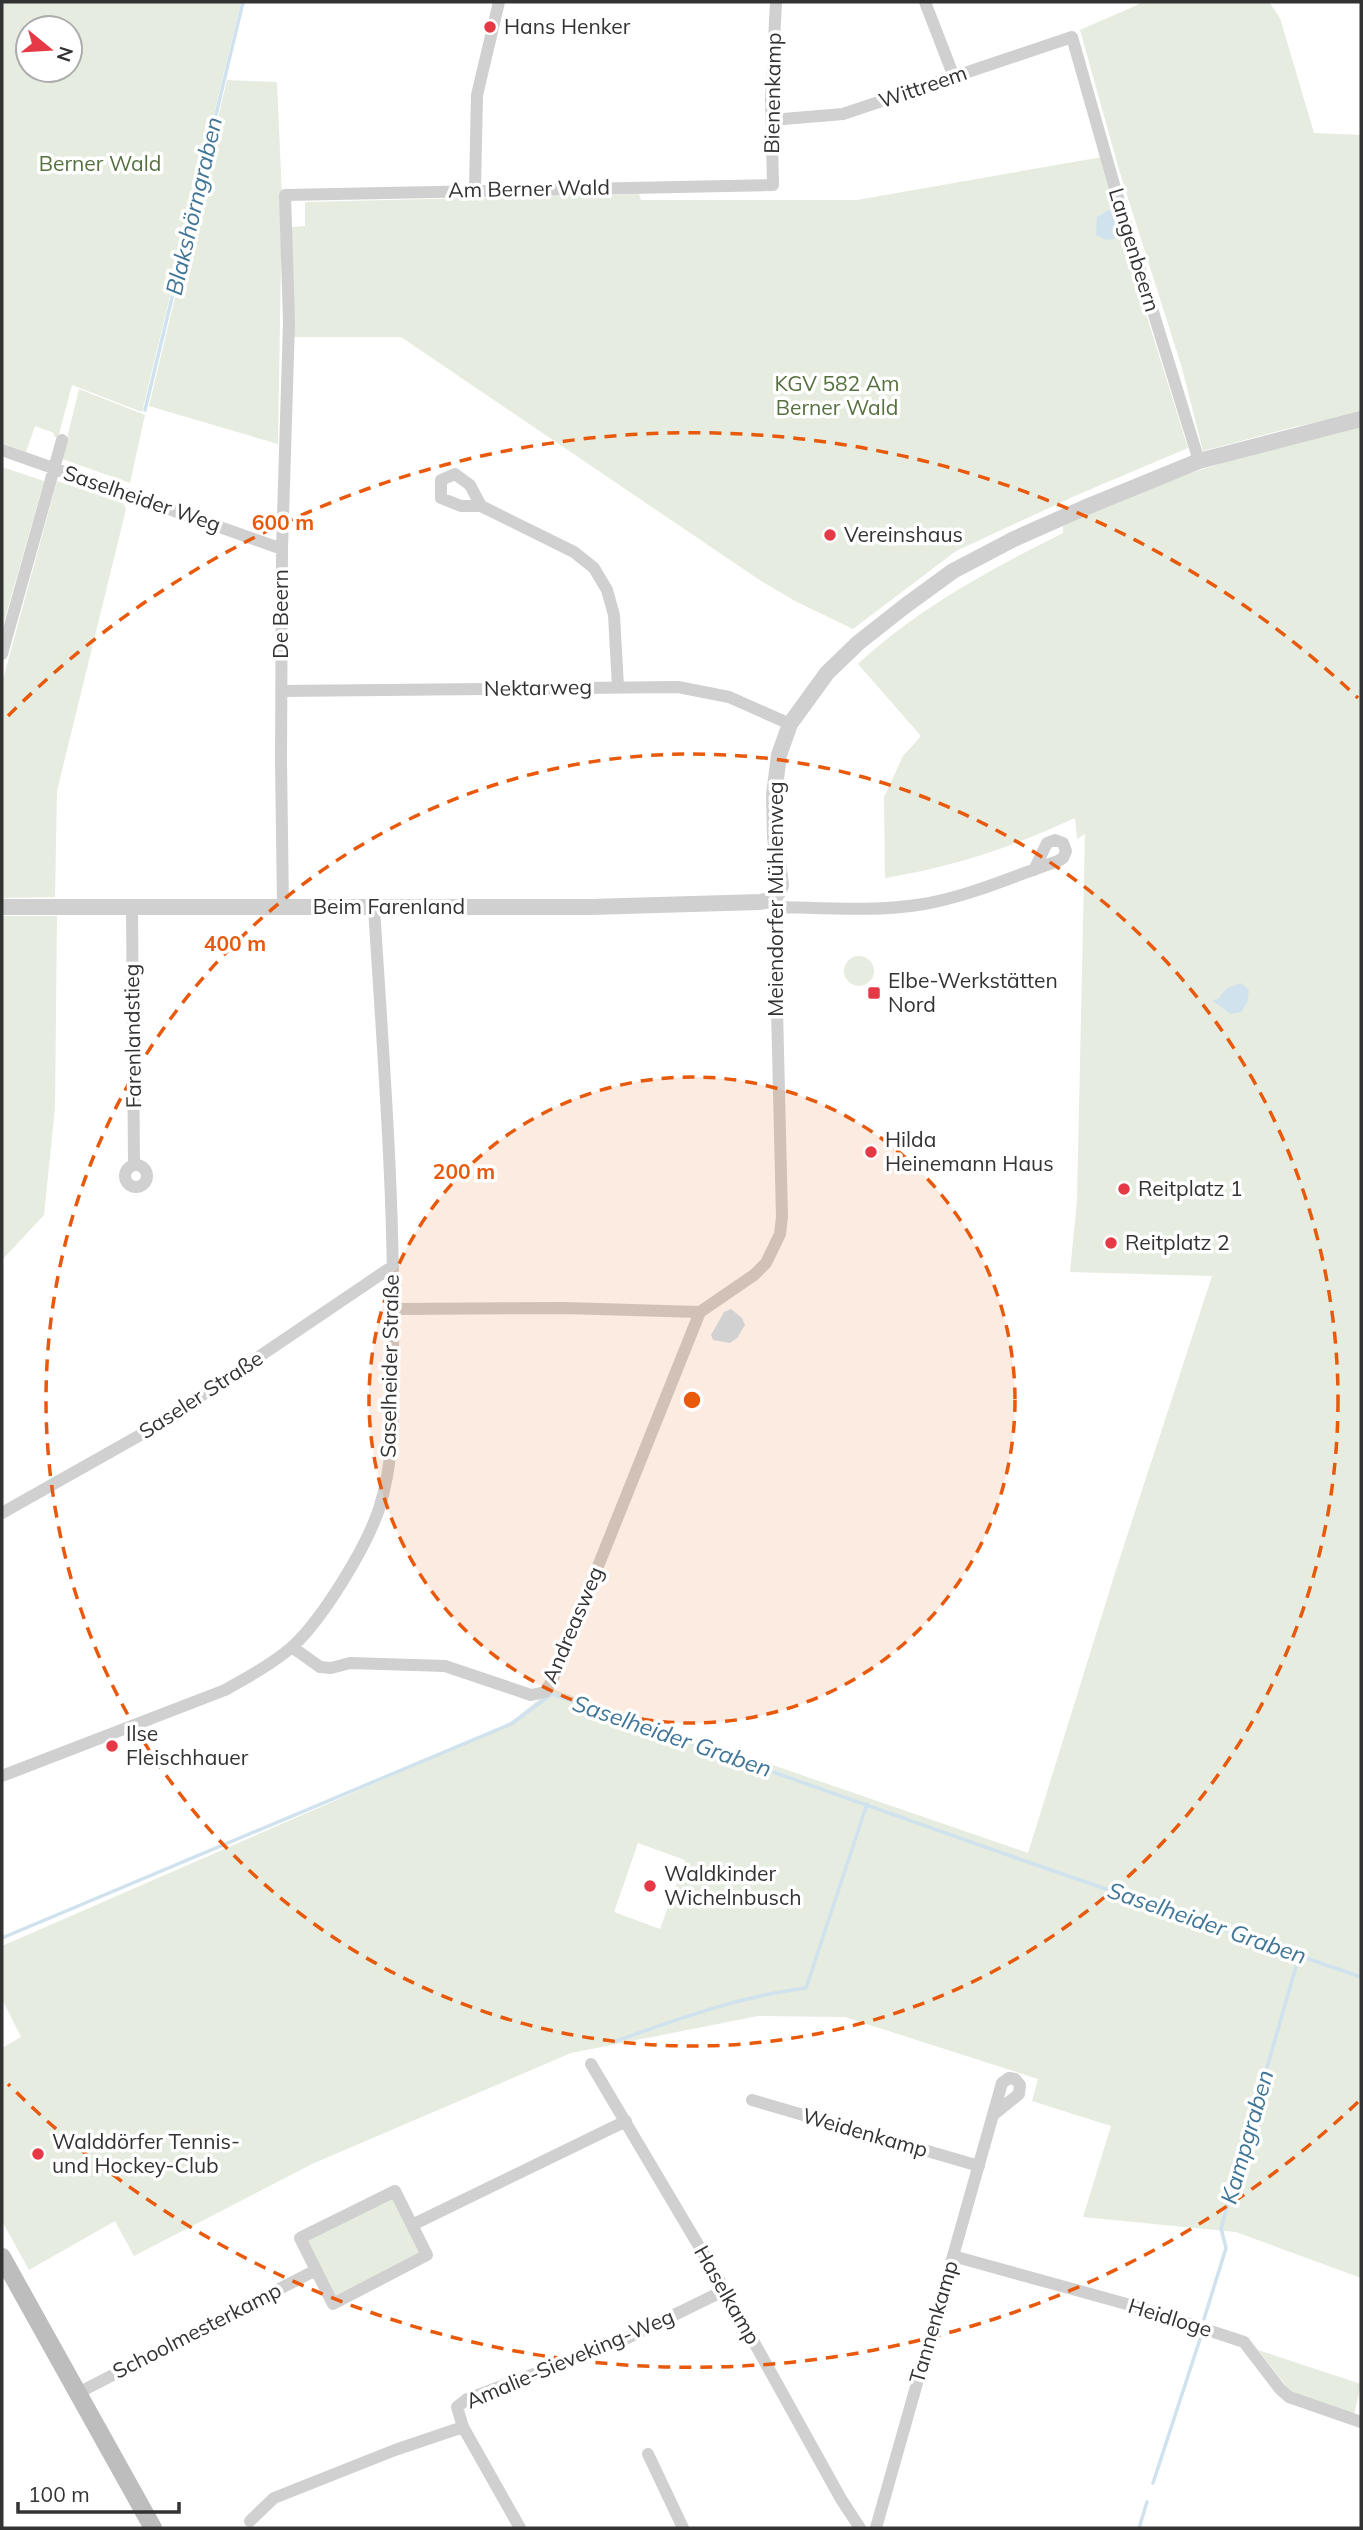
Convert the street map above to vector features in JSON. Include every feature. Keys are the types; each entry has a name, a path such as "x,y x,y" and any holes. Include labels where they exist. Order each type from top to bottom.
{"main road":[{"path":"2,2257 153,2528"}],"street":[{"path":"475,189 477,94 499,2"},
{"name":"Bienenkamp","path":"773,185 771,120 776,2"},
{"path":"925,2 954,77"},
{"name":"Wittreem","path":"771,120 843,114 1072,37"},
{"name":"Langenbeern","path":"1072,37 1115,188 1199,461"},
{"name":"Am Berner Wald","path":"285,195 475,189 773,185"},
{"name":"De Beern","path":"283,907 282,549 289,322 285,195"},
{"name":"Meiendorfer Mühlenweg","path":"700,1312 754,1275 766,1263 780,1234 782,1217 777,902 780,879 775,837 775,781 779,755 790,724 816,685 839,661 905,606 953,571 1014,539 1199,461 1361,419"},
{"path":"2,654 62,440"},
{"name":"Saselheider Weg","path":"2,450 282,549"},
{"path":"481,506 574,552 594,568 607,590 614,615 618,687"},
{"name":"Nektarweg","path":"281,691 678,687 729,697 790,724"},
{"path":"777,902 838,909 917,905 953,898 1034,870"},
{"name":"Beim Farenland","path":"2,907 603,907 777,902"},
{"name":"Farenlandstieg","path":"132,906 134,1166"},
{"name":"Saselheider Straße","path":"2,1776 225,1690 292,1647 320,1617 379,1510 392,1440 394,1309 374,907"},
{"name":"Saseler Straße","path":"2,1513 158,1426 393,1266"},
{"path":"394,1309 564,1308 700,1312"},
{"name":"Andreasweg","path":"292,1647 320,1667 331,1668 350,1663 445,1667 469,1672 531,1695 545,1692 552,1681 700,1312"},
{"name":"Haselkamp","path":"591,2064 725,2290 841,2499 860,2528"},
{"name":"Weidenkamp","path":"752,2100 979,2166"},
{"name":"Tannenkamp","path":"876,2528 993,2116"},
{"path":"412,2225 626,2121"},
{"path":"395,2191 427,2255 333,2304 316,2270 300,2238 395,2191"},
{"name":"Heidloge","path":"953,2256 1141,2308 1244,2342 1289,2397 1361,2422"},
{"name":"Schoolmesterkamp","path":"78,2393 316,2270"},
{"name":"Amalie-Sieveking-Weg","path":"250,2521 274,2498 394,2450 463,2427 457,2407 467,2399 617,2343 725,2290"},
{"path":"463,2427 520,2528"},
{"path":"648,2454 683,2528"}],"green space":[{"name":"Berner Wald","path":"2,2 241,2 142,412 72,385 58,438 54,433 35,426 26,452 2,443"},
{"path":"1144,2 1269,2 1280,18 1314,133 1361,135 1361,413 1203,451 1182,368 1120,173 1080,30"},
{"path":"227,80 277,82 282,197 278,444 149,406"},
{"name":"KGV 582 Am Berner Wald","path":"1102,157 1142,301 1188,448 956,551 853,629 761,581 401,337 292,337 292,227 305,226 305,202 639,194 641,200 857,200"},
{"path":"79,389 145,415 130,483 62,459"},
{"path":"1361,425 1361,2278 1236,2232 1083,2217 1111,2126 1032,2101 1038,2079 845,2017 758,2016 571,2053 312,2164 134,2256 115,2221 29,2270 2,2221 2,2048 21,2037 2,1999 2,1946 474,1740 511,1722 552,1689 1028,1853 1115,1573 1212,1276 1070,1272 1077,1201 1085,834 1077,839 1075,818 982,855 885,878 884,797 903,756 921,736 858,664 905,625 956,591 1063,533 1063,525 1176,478 1278,445","holes":["638,1843 685,1860 660,1929 614,1912"]},
{"path":"2,467 44,481 2,629"},
{"path":"57,481 123,503 126,509 57,791 55,897 2,898 2,683"},
{"path":"2,916 57,916 55,1108 44,1215 2,1260"},
{"path":"859,956 870,960 874,971 870,982 859,986 848,982 844,971 848,960"},
{"path":"394,2193 425,2255 334,2301 304,2239"},
{"path":"1258,2350 1361,2384 1354,2415 1294,2396"}],"water":[{"path":"1109,210 1117,218 1120,234 1119,238 1106,240 1096,235 1097,217"},
{"path":"1241,983 1249,990 1247,1003 1241,1012 1230,1014 1212,1000 1218,999 1227,988"},
{"path":"731,1309 742,1318 745,1325 737,1338 730,1343 713,1340 711,1335 724,1312"}],"waterway":[{"name":"Blakshörngraben","path":"145,410 243,2"},
{"name":"Saselheider Graben","path":"2,1938 511,1724 552,1694 1361,1977"},
{"path":"613,2042 733,2003 806,1988 867,1804"},
{"name":"Kampgraben","path":"1204,2319 1226,2248 1221,2228 1299,1956"},
{"name":"Kampgraben","path":"1153,2483 1201,2336"},
{"name":"Kampgraben","path":"1139,2528 1147,2502"}],"place":[{"name":"Hans Henker","path":"490,27"},
{"name":"Vereinshaus","path":"830,535"},
{"name":"Elbe-Werkstätten Nord","path":"874,993"},
{"name":"Hilda Heinemann Haus","path":"871,1152"},
{"name":"Reitplatz 1","path":"1124,1189"},
{"name":"Reitplatz 2","path":"1111,1243"},
{"name":"Ilse Fleischhauer","path":"112,1746"},
{"name":"Waldkinder Wichelnbusch","path":"650,1886"},
{"name":"Walddörfer Tennis- und Hockey-Club","path":"38,2154"}]}
